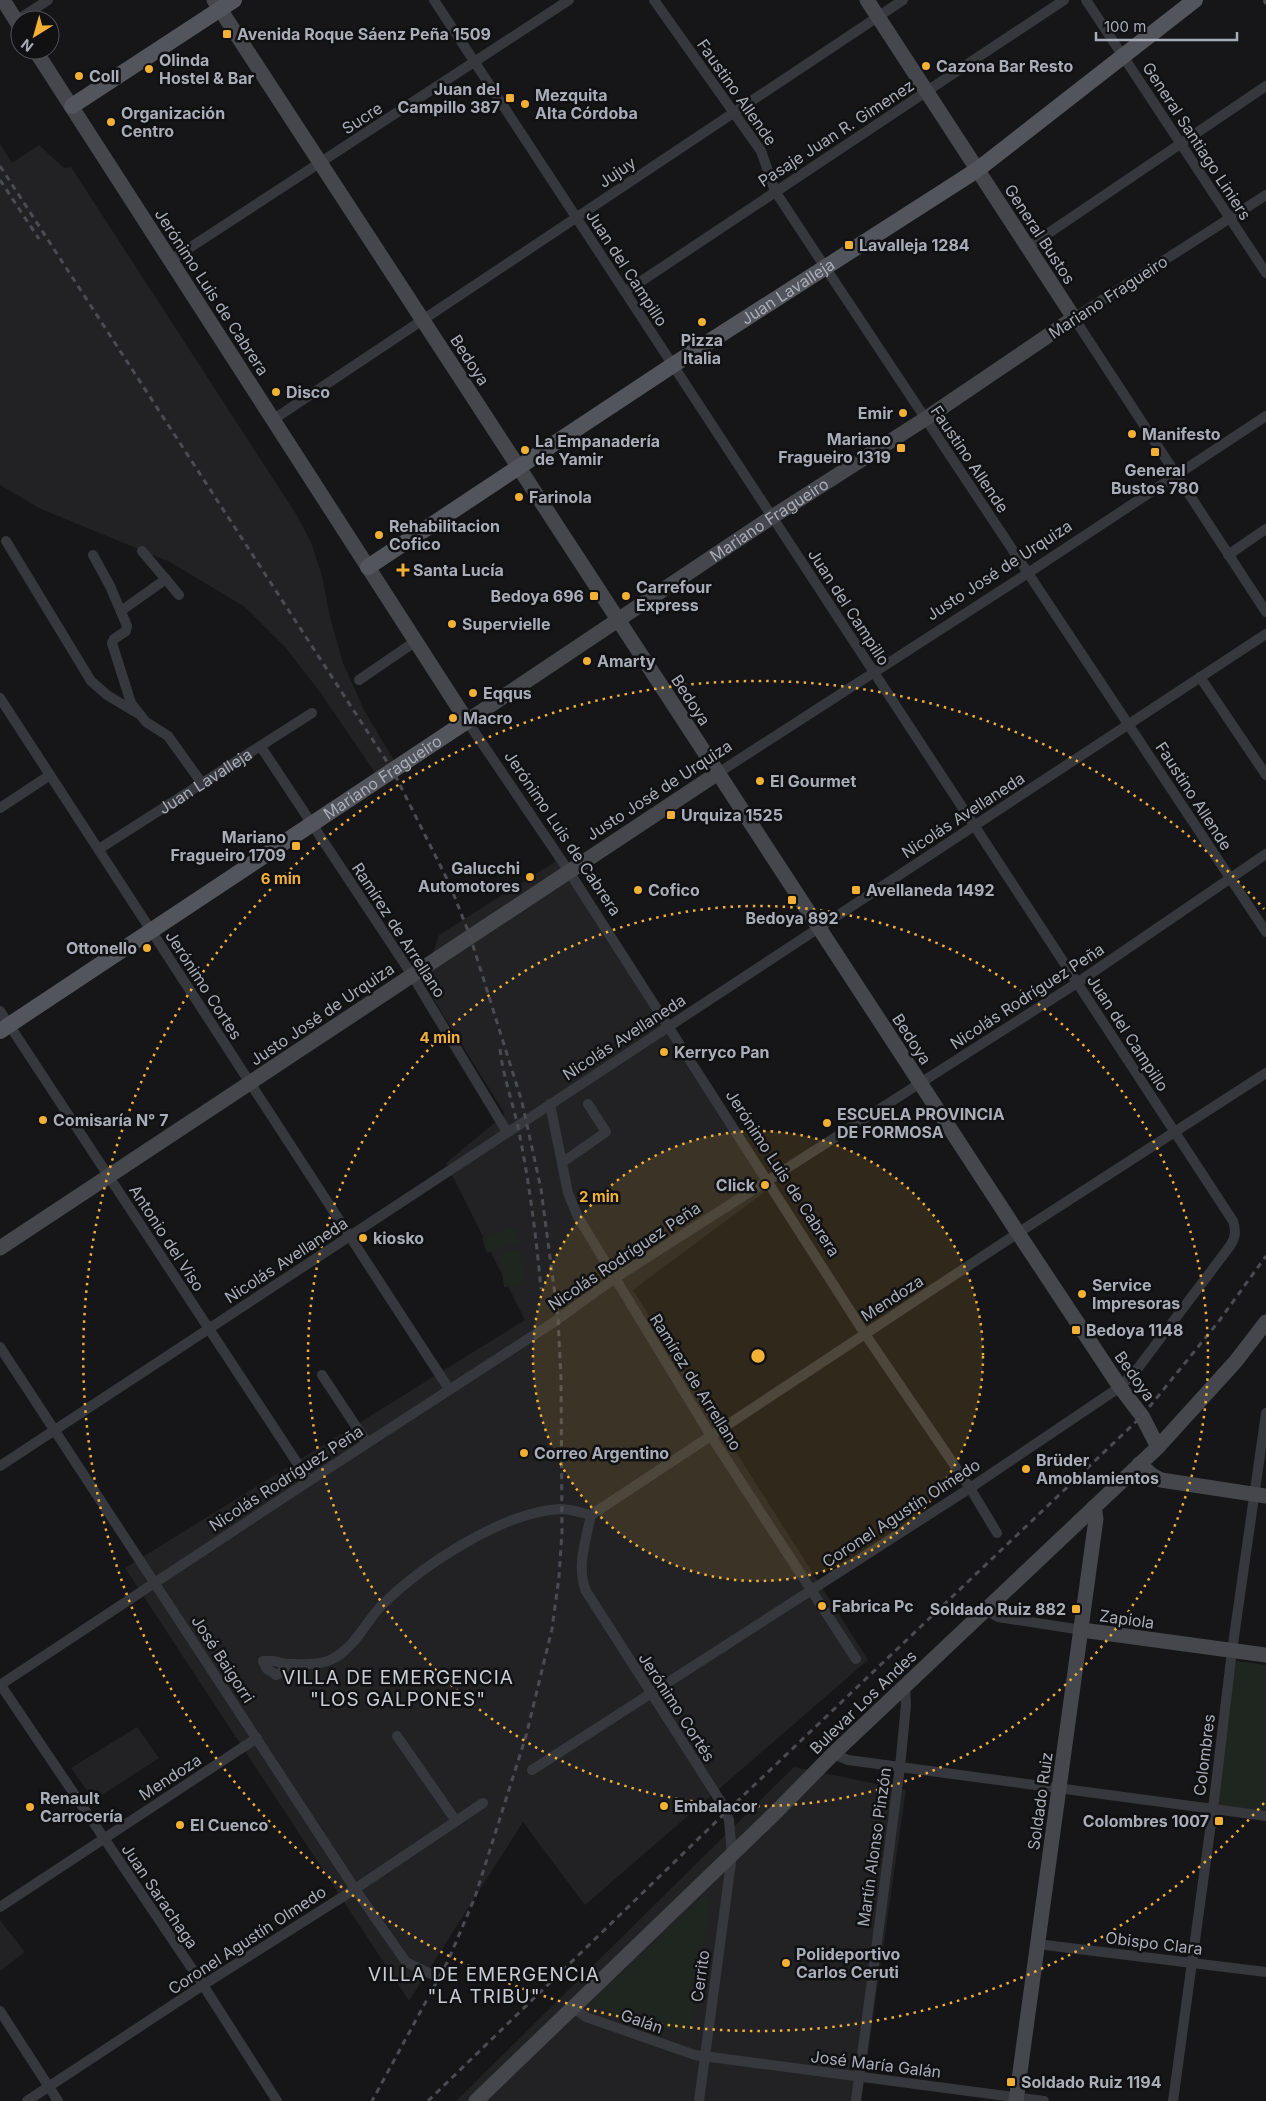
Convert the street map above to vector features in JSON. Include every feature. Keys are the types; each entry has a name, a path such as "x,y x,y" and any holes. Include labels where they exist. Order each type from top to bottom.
{"main road":[{"path":"3,0 10,11"},
{"name":"General Bustos","path":"867,0 1074,318"},
{"name":"Juan Lavalleja","path":"368,567 673,365 978,170 1195,0"},
{"path":"72,106 223,3"},
{"name":"Bedoya","path":"223,3 321,164 1018,1234 1120,1387 1142,1416 1158,1448"},
{"name":"Jerónimo Luis de Cabrera","path":"42,60 467,721"},
{"name":"Mariano Fragueiro","path":"5,1028 772,517 925,419 1074,318"},
{"name":"Justo José de Urquiza","path":"0,1248 718,772"},
{"name":"Bulevar Los Andes","path":"476,2101 732,1855 833,1754 1158,1448 1236,1361 1260,1338 1266,1322"},
{"name":"Bedoya","path":"1142,1416 1171,1434"},
{"path":"1139,1464 1152,1475 1162,1480 1260,1496"},
{"name":"Soldado Ruiz","path":"1017,2099 1082,1630 1096,1519 1094,1507"},
{"name":"Zapiola","path":"1082,1630 1266,1655"}],"street":[{"path":"36,10 48,0"},
{"name":"Juan del Campillo","path":"434,0 1233,1221 1236,1231"},
{"name":"Sucre","path":"171,260 321,164 569,0"},
{"name":"Faustino Allende","path":"654,0 761,151 775,191 1266,932"},
{"name":"Jujuy","path":"274,419 903,0"},
{"name":"Pasaje Juan R. Gimenez","path":"625,292 1064,0"},
{"name":"General Santiago Liniers","path":"1086,0 1266,273"},
{"path":"1028,247 1266,86"},
{"name":"Mariano Fragueiro","path":"1074,318 1266,195"},
{"name":"General Bustos","path":"1074,318 1266,612"},
{"name":"Justo José de Urquiza","path":"718,772 1028,573 1266,416"},
{"path":"1228,555 1266,529"},
{"path":"6,541 91,681 108,695 140,715 152,726 168,736 202,782"},
{"path":"142,551 179,595"},
{"path":"92,555 110,586 127,626 126,631 114,639 112,643 131,703 140,715"},
{"path":"121,612 166,579"},
{"name":"Nicolás Avellaneda","path":"0,1466 1266,634"},
{"path":"359,680 416,641"},
{"path":"1200,678 1266,776"},
{"name":"Jerónimo Cortes","path":"0,698 449,1389"},
{"name":"Juan Lavalleja","path":"100,850 202,782 261,747 312,713"},
{"name":"Jerónimo Luis de Cabrera","path":"467,721 568,870 866,1334 970,1488 997,1533"},
{"name":"Ramírez de Arrellano","path":"261,747 412,975 507,1132"},
{"path":"0,808 50,775"},
{"name":"Nicolás Rodríguez Peña","path":"0,1685 449,1389 554,1322 615,1278 1077,983 1266,854"},
{"name":"Antonio del Viso","path":"0,1011 5,1028 109,1177 309,1481"},
{"name":"Mendoza","path":"591,1515 1266,1073"},
{"name":"Ramírez de Arrellano","path":"550,1104 571,1204 711,1436 856,1659"},
{"path":"563,1162 606,1132 588,1104"},
{"name":"Coronel Agustín Olmedo","path":"532,1770 810,1589 970,1488 1120,1387 1138,1368 1230,1246 1236,1231"},
{"name":"José Baigorri","path":"0,1347 355,1888 406,1962 433,1975"},
{"path":"322,1375 367,1443"},
{"name":"Colombres","path":"1173,2101 1193,1963 1232,1651 1260,1496 1266,1413"},
{"path":"287,1664 322,1663 334,1658 352,1645 381,1606 404,1583 459,1547 504,1524 532,1514 562,1509 591,1515"},
{"name":"Jerónimo Cortés","path":"591,1515 581,1567 581,1580 586,1591 726,1812 732,1835 732,1855"},
{"name":"Zapiola","path":"986,1610 998,1617 1082,1630"},
{"name":"Juan Sarachaga","path":"0,1685 203,1985 277,2101"},
{"name":"Martín Alonso Pinzón","path":"856,2101 900,1767 906,1705 905,1686"},
{"path":"397,1736 456,1821"},
{"name":"Mendoza","path":"0,1907 256,1738"},
{"path":"833,1754 848,1760 1266,1816"},
{"name":"Coronel Agustín Olmedo","path":"27,2101 483,1803"},
{"name":"Cerrito","path":"699,2101 732,1855"},
{"name":"Obispo Clara","path":"1037,1944 1266,1972"},
{"name":"Galán","path":"573,2008 586,2017 705,2057"},
{"path":"0,2011 58,2101"},
{"name":"José María Galán","path":"705,2057 1044,2101"}],"shaded area":[{"path":"0,144 12,163 39,145 64,168 71,167 296,514 311,542 322,576 330,617 343,663 364,710 395,762 376,774 320,692 285,647 245,607 170,562 41,509 0,485"},
{"path":"561,858 774,1185 633,1290 868,1660 585,1905 523,1822 409,2001 125,1568 525,1320 446,1163 505,1114 423,982 439,935"},
{"path":"514,1227 519,1242 487,1253 482,1238"},
{"path":"521,1250 524,1285 504,1287 500,1252"},
{"path":"1236,1661 1266,1665 1266,1811 1216,1805"},
{"path":"137,1727 159,1758 94,1800 71,1768"},
{"path":"794,1767 906,1790 861,2101 456,2101"},
{"path":"704,1895 710,1899 691,2031 687,2035 594,2007 592,2002"},
{"path":"0,1920 25,1952 0,1971"}],"railway":[{"path":"1264,0 1266,4"},
{"path":"0,166 393,771 450,885 470,936 522,1102 541,1189 558,1318 561,1379 562,1532 559,1577 552,1629 526,1736 475,1897 448,1961 372,2101"},
{"path":"0,180 39,239"},
{"path":"500,1049 526,1167 541,1289"},
{"path":"428,2101 726,1812 1142,1416 1219,1321 1266,1256"}],"place":[{"name":"Avenida Roque Sáenz Peña 1509","path":"227,34"},
{"name":"Cazona Bar Resto","path":"926,66"},
{"name":"Olinda Hostel & Bar","path":"149,69"},
{"name":"Coll","path":"79,76"},
{"name":"Juan del Campillo 387","path":"510,98"},
{"name":"Mezquita Alta Córdoba","path":"525,104"},
{"name":"Organización Centro","path":"111,122"},
{"name":"Lavalleja 1284","path":"849,245"},
{"name":"Pizza Italia","path":"702,322"},
{"name":"Disco","path":"276,392"},
{"name":"Emir","path":"903,413"},
{"name":"Manifesto","path":"1132,434"},
{"name":"Mariano Fragueiro 1319","path":"901,448"},
{"name":"La Empanadería de Yamir","path":"525,450"},
{"name":"General Bustos 780","path":"1155,452"},
{"name":"Farinola","path":"519,497"},
{"name":"Rehabilitacion Cofico","path":"379,535"},
{"name":"Santa Lucía","path":"403,570"},
{"name":"Bedoya 696","path":"594,596"},
{"name":"Carrefour Express","path":"626,596"},
{"name":"Supervielle","path":"452,624"},
{"name":"Amarty","path":"587,661"},
{"name":"Eqqus","path":"473,693"},
{"name":"Macro","path":"453,718"},
{"name":"El Gourmet","path":"760,781"},
{"name":"Urquiza 1525","path":"671,815"},
{"name":"Mariano Fragueiro 1709","path":"296,846"},
{"name":"Galucchi Automotores","path":"530,877"},
{"name":"Cofico","path":"638,890"},
{"name":"Avellaneda 1492","path":"856,890"},
{"name":"Bedoya 892","path":"792,900"},
{"name":"Ottonello","path":"147,948"},
{"name":"Kerryco Pan","path":"664,1052"},
{"name":"Comisaría N° 7","path":"43,1120"},
{"name":"ESCUELA PROVINCIA DE FORMOSA","path":"827,1123"},
{"name":"Click","path":"765,1185"},
{"name":"kiosko","path":"363,1238"},
{"name":"Service Impresoras","path":"1082,1294"},
{"name":"Bedoya 1148","path":"1076,1330"},
{"name":"Correo Argentino","path":"524,1453"},
{"name":"Brüder Amoblamientos","path":"1026,1469"},
{"name":"Fabrica Pc","path":"822,1606"},
{"name":"Soldado Ruiz 882","path":"1076,1609"},
{"name":"Embalacor","path":"664,1806"},
{"name":"Renault Carrocería","path":"30,1807"},
{"name":"Colombres 1007","path":"1219,1821"},
{"name":"El Cuenco","path":"180,1825"},
{"name":"Polideportivo Carlos Ceruti","path":"786,1963"},
{"name":"Soldado Ruiz 1194","path":"1011,2082"}],"district":[{"name":"VILLA DE EMERGENCIA \"LOS GALPONES\"","path":"398,1688"},
{"name":"VILLA DE EMERGENCIA \"LA TRIBU\"","path":"484,1985"}]}
